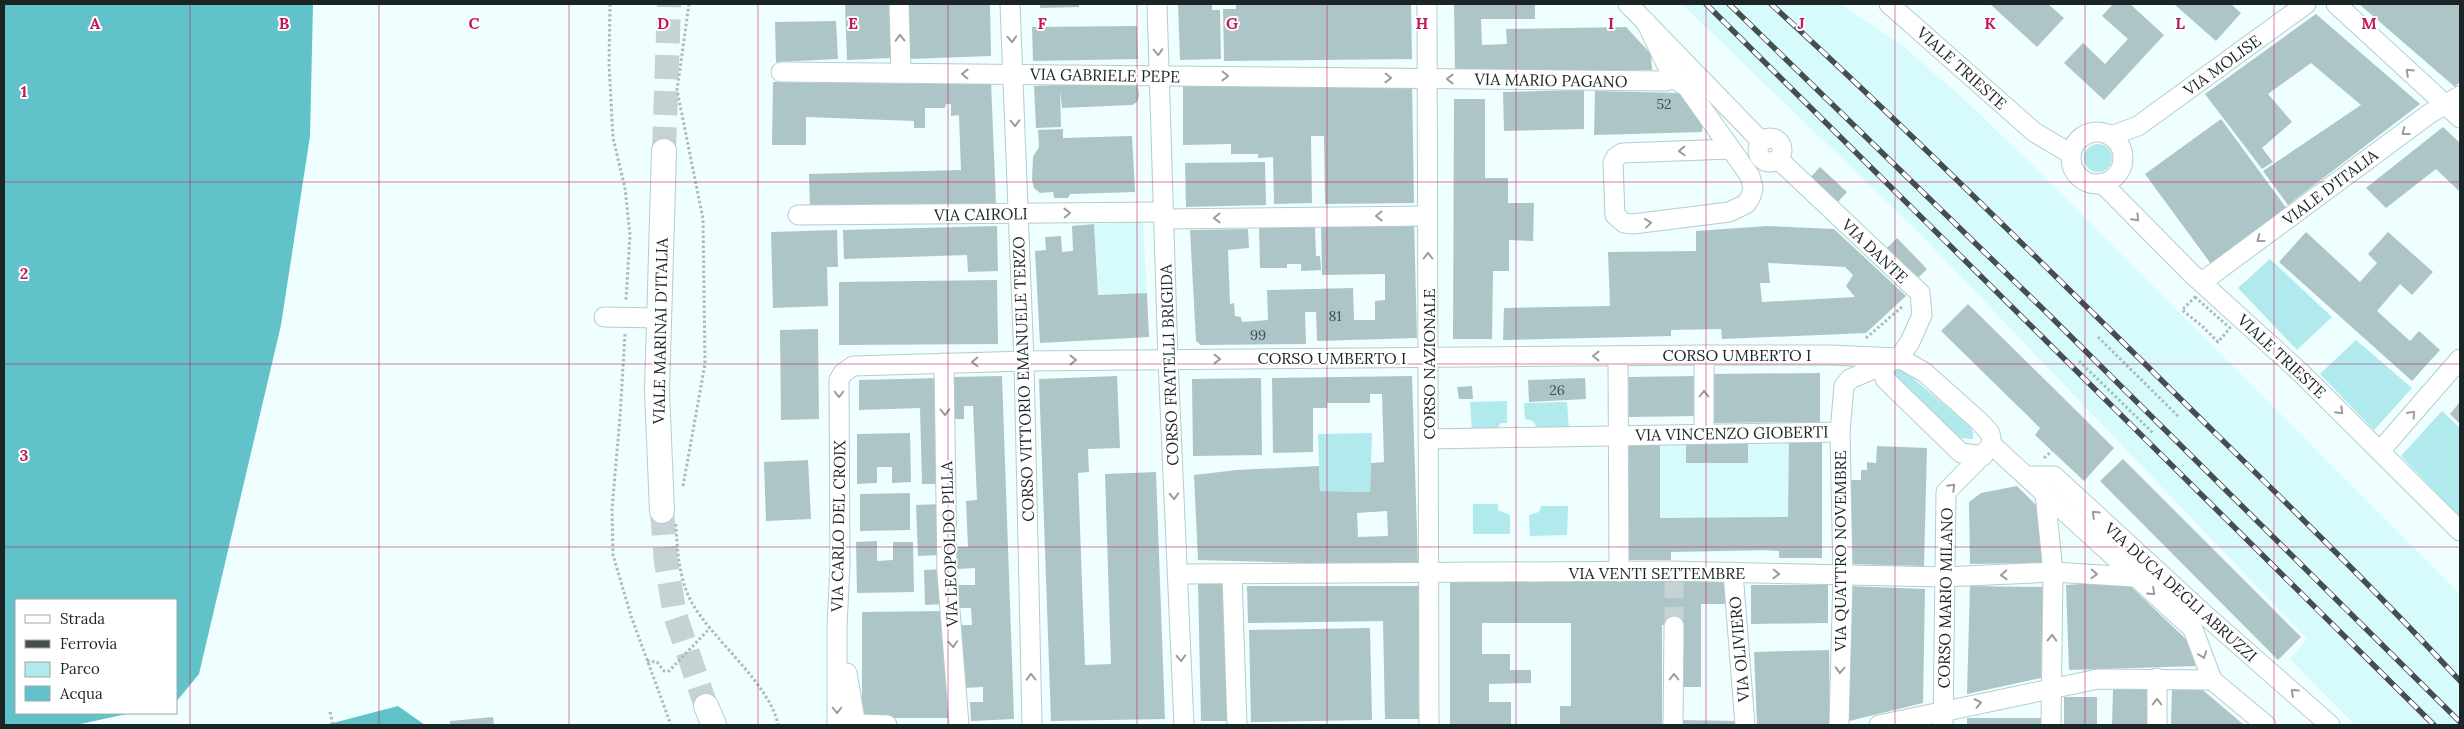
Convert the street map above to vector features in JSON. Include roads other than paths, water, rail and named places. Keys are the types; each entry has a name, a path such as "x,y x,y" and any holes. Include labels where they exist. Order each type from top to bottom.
{"main road":[{"name":"VIALE MARINAI D'ITALIA","path":"664,151 659,318 658,455 670,513"}],"street":[{"path":"899,4 901,73"},
{"name":"CORSO VITTORIO EMANUELE TERZO","path":"1010,4 1024,361 1032,725"},
{"name":"CORSO FRATELLI BRIGIDA","path":"1157,4 1168,360 1184,725"},
{"name":"CORSO NAZIONALE","path":"1428,4 1430,725"},
{"name":"VIA DANTE","path":"1628,4 1768,154 1920,293 1922,315 1910,342 1891,362"},
{"name":"VIALE TRIESTE","path":"1889,4 2034,132 2076,146"},
{"name":"VIA MOLISE","path":"2111,136 2138,126 2306,4"},
{"path":"2336,4 2453,100 2460,118"},
{"name":"VIA DANTE","path":"1646,22 1673,78 1687,87 1746,171"},
{"name":"VIA GABRIELE PEPE","path":"782,72 1428,79"},
{"name":"VIA MARIO PAGANO","path":"1428,79 1666,81 1673,78"},
{"name":"VIALE D'ITALIA","path":"2202,282 2429,114 2453,100"},
{"name":"VIA MOLISE","path":"2122,153 2138,126"},
{"name":"VIALE TRIESTE","path":"2111,136 2096,132 2076,146 2073,168 2079,176 2087,182 2102,183 2202,282 2301,373 2460,531"},
{"path":"2102,183 2112,179 2122,163 2122,153 2118,144 2111,136"},
{"path":"1731,149 1622,154 1616,157 1613,163 1616,215 1624,223 1633,224 1729,212 1746,204 1753,188 1746,171 1768,154"},
{"name":"VIA CAIROLI","path":"798,216 1018,213 1428,216"},
{"path":"604,317 659,318"},
{"path":"1704,355 1704,433"},
{"name":"CORSO UMBERTO I","path":"885,364 1704,355 1830,355 1891,362"},
{"path":"1618,356 1621,435 1619,572"},
{"path":"2380,451 2460,359"},
{"path":"1891,362 1924,372 1980,422 1990,433 1988,451 1961,453 1885,379 1891,362"},
{"name":"VIA QUATTRO NOVEMBRE","path":"1839,725 1843,576 1840,432 1844,386 1850,379 1891,362"},
{"name":"VIA LEOPOLDO PILLA","path":"944,363 948,573 959,725"},
{"name":"VIA CARLO DEL CROIX","path":"837,725 837,626 840,576 839,380 843,373 852,366 885,364"},
{"name":"VIA VINCENZO GIOBERTI","path":"1429,439 1840,432"},
{"name":"VIA DUCA DEGLI ABRUZZI","path":"1988,451 2026,476 2193,629 2212,680 2266,725"},
{"name":"CORSO MARIO MILANO","path":"1944,718 1946,492 1988,451"},
{"name":"VIA DUCA DEGLI ABRUZZI","path":"2026,476 2054,476 2204,614 2330,725"},
{"path":"2045,494 2053,572 2051,725"},
{"name":"VIA VENTI SETTEMBRE","path":"1178,574 1619,572 1674,576 1733,572 1945,577 2053,572 2135,577"},
{"name":"VIA OLIVIERO","path":"1733,572 1745,725"},
{"path":"1232,575 1237,725"},
{"path":"840,576 848,688 856,725 887,725"},
{"path":"1673,725 1674,626"},
{"path":"1879,725 1944,718 2052,687 2098,678 2212,680"},
{"path":"2156,725 2157,678"}],"water":[{"path":"4,4 313,4 310,136 281,325 199,674 178,700 178,599 15,599 15,714 126,714 76,725 4,725"},
{"path":"398,706 425,725 323,725 333,723"}],"tunnel":[{"path":"664,151 669,4"},
{"path":"662,511 666,562 675,615 706,706"},
{"path":"1674,581 1674,626"}],"railway":[{"path":"1706,4 2434,725"},
{"path":"1729,4 2043,309 2460,722"},
{"path":"1771,4 1912,136 2142,361 2343,559 2460,681"}]}
